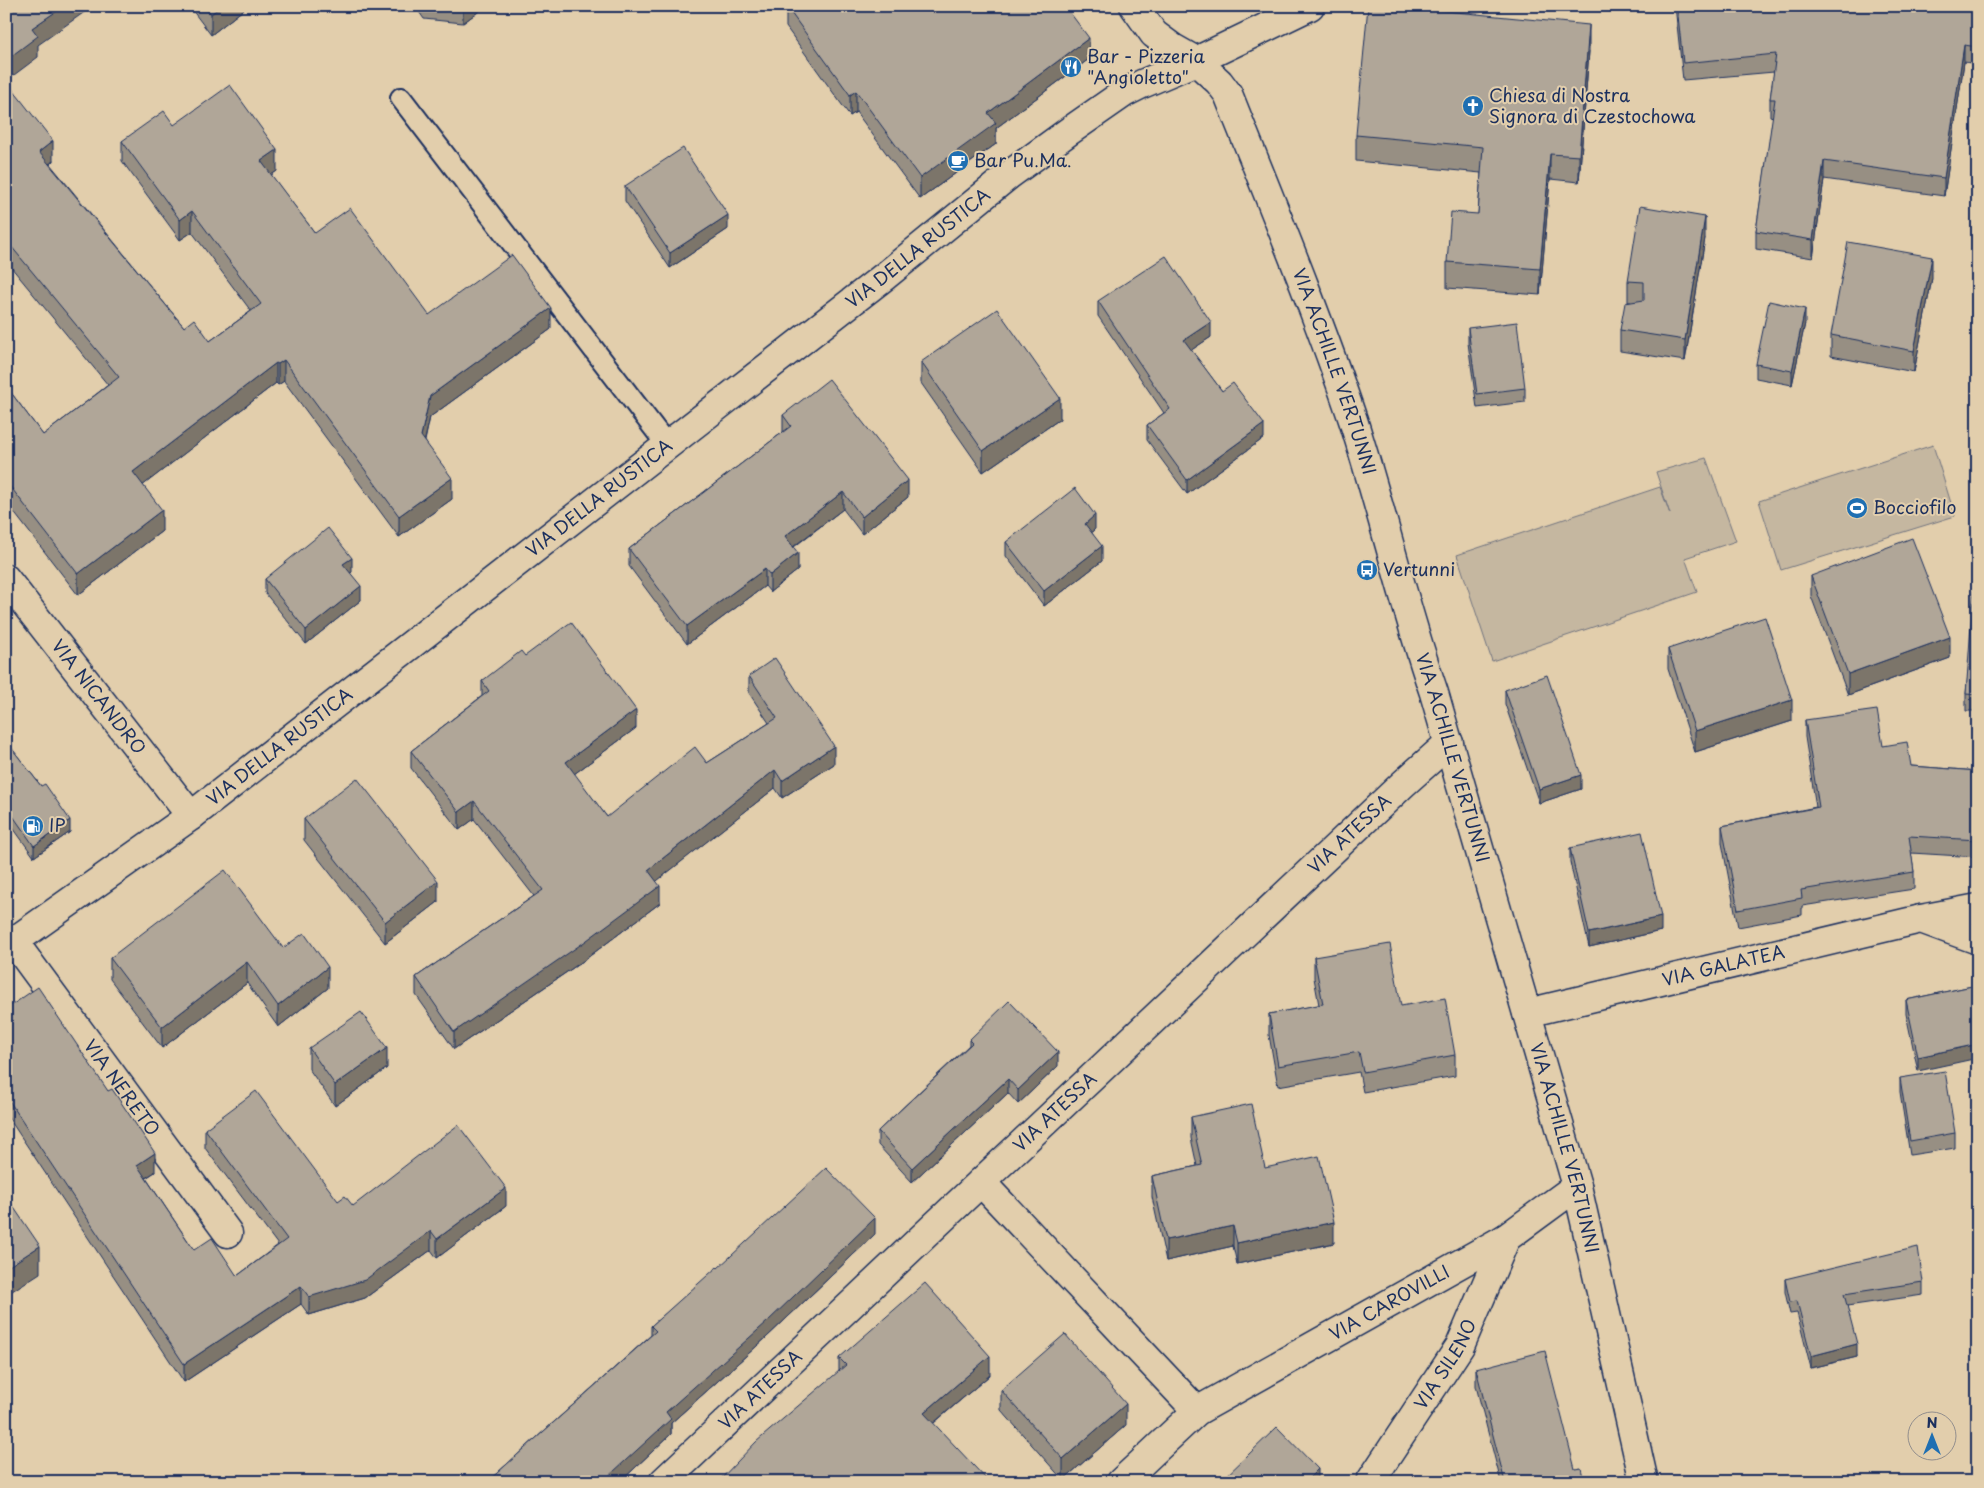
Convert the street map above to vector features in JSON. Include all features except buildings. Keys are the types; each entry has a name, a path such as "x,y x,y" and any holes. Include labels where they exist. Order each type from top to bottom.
{"street":[{"name":"VIA ACHILLE VERTUNNI","path":"1134,6 1154,34 1173,48 1196,60 1219,82 1228,94 1298,269 1352,420 1449,743 1577,1186 1644,1482"},
{"name":"VIA DELLA RUSTICA","path":"10,945 191,816 885,276 1009,175 1074,127 1133,88 1310,6"},
{"name":"VIA NICANDRO","path":"6,579 191,816"},
{"name":"VIA ATESSA","path":"663,1482 1403,784 1449,743"},
{"name":"VIA GALATEA","path":"1528,1013 1921,919 1978,908"},
{"path":"1921,919 1978,940"},
{"name":"VIA NERETO","path":"10,945 228,1233"},
{"path":"981,1182 1197,1411"},
{"name":"VIA CAROVILLI","path":"1121,1482 1197,1411 1506,1238 1577,1186"},
{"name":"VIA SILENO","path":"1370,1482 1460,1346 1506,1238"}],"lane":[{"path":"401,98 668,445"}],"shaded area":[{"name":"Bocciofilo","path":"1933,445 1955,516 1781,570 1759,501"},
{"path":"1706,458 1736,541 1685,558 1697,592 1492,661 1457,555 1660,487 1670,514 1656,472"}],"place":[{"name":"Bar - Pizzeria \"Angioletto\"","path":"1071,67"},
{"name":"Chiesa di Nostra Signora di Czestochowa","path":"1473,106"},
{"name":"Bar Pu.Ma.","path":"958,161"},
{"name":"Bocciofilo","path":"1857,508"},
{"name":"Vertunni","path":"1367,570"},
{"name":"IP","path":"33,826"}]}
